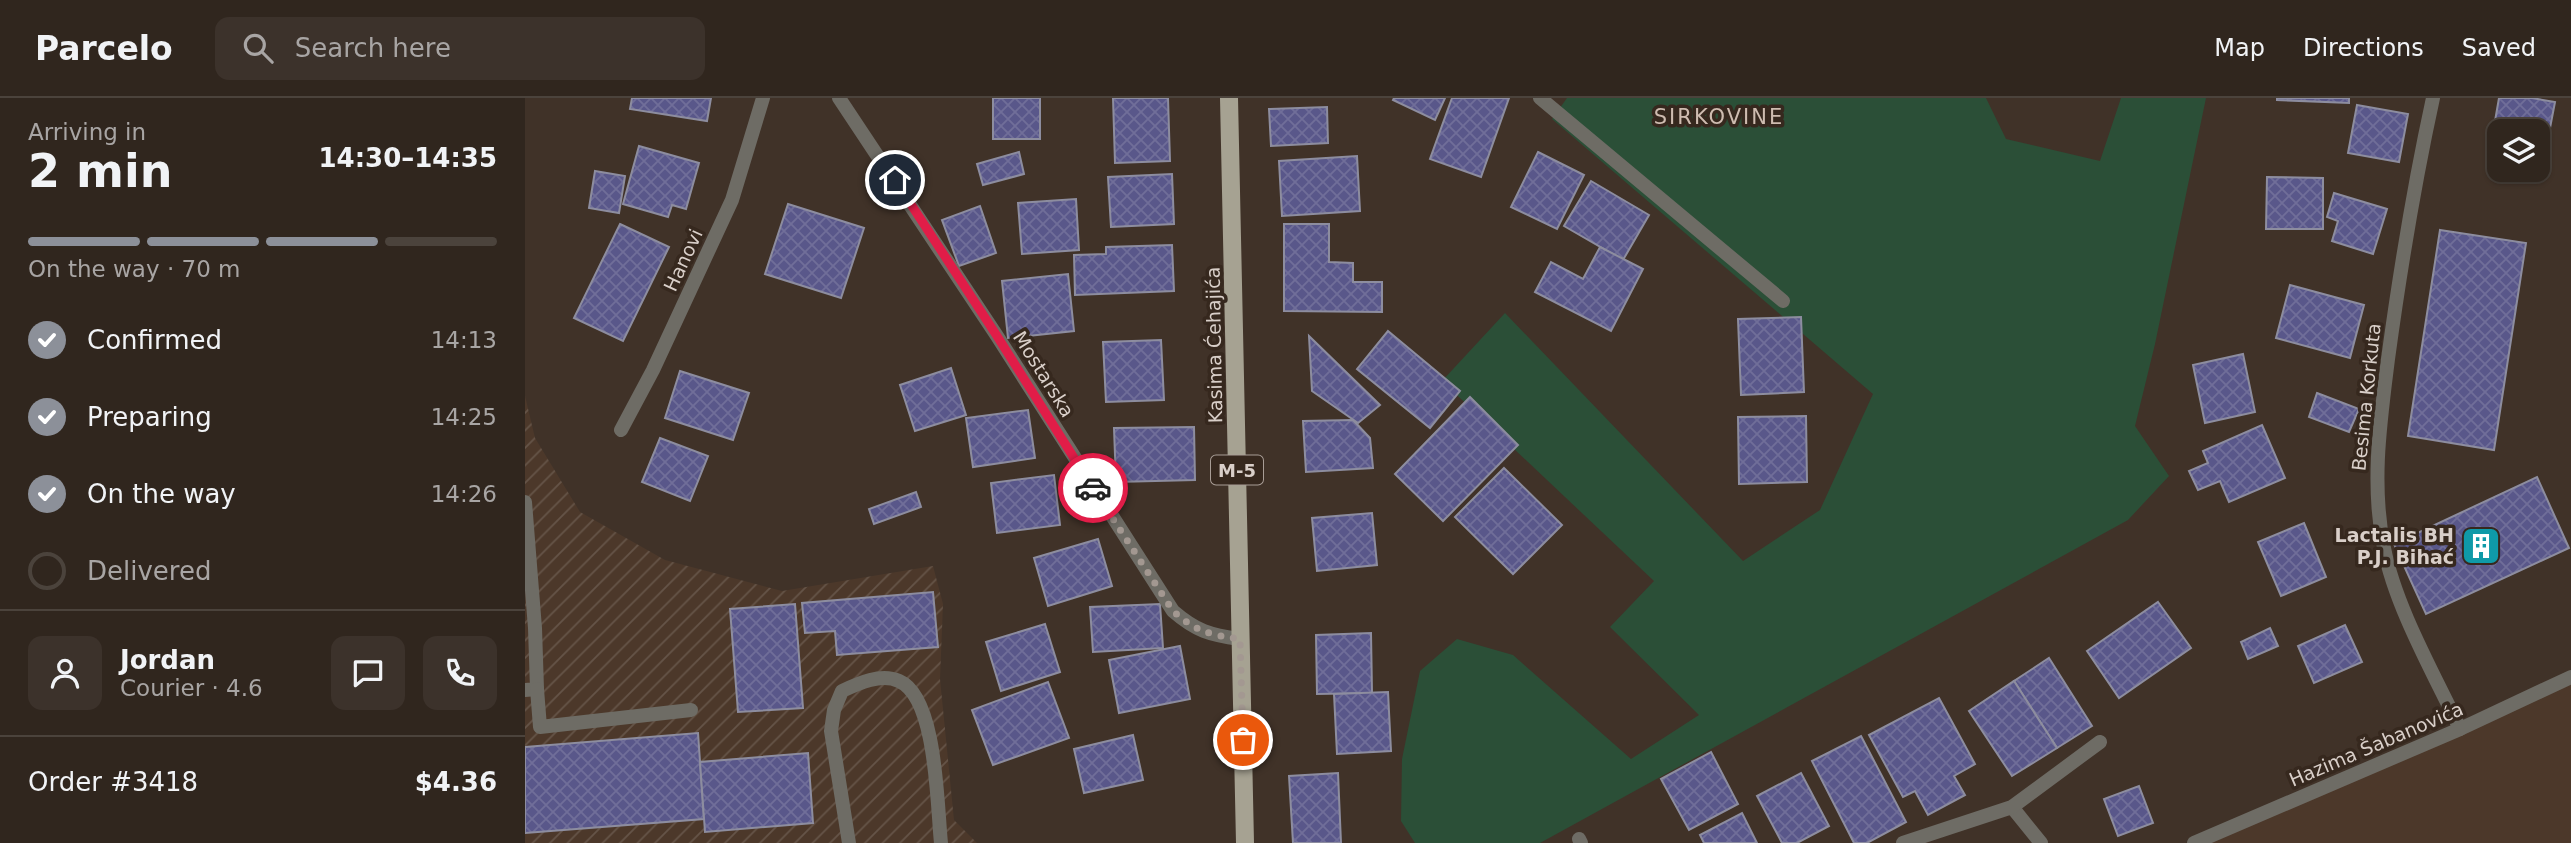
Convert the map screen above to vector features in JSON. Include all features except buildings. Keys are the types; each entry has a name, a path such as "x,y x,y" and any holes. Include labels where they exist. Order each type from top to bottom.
{"main road":[{"name":"Kasima Ćehajića","path":"1229,98 1245,843"}],"street":[{"name":"Hanovi","path":"621,430 653,370 731,201 763,98"},
{"name":"Mostarska","path":"839,98 997,336 1173,611 1187,624 1210,635 1240,639"},
{"path":"1540,98 1783,301"},
{"name":"Besima Korkuta","path":"2433,98 2412,195 2398,285 2377,449 2377,507 2384,550 2396,592 2460,729"},
{"path":"525,502 535,628 531,689 540,727 691,710"},
{"name":"Hazima Šabanovića","path":"2194,843 2460,729 2571,677"},
{"path":"849,843 831,731 834,710 842,691 869,679 899,680 916,694 930,730 941,843"},
{"path":"1903,843 2012,807 2100,742"},
{"path":"2012,807 2041,843"}],"shaded area":[{"path":"525,396 535,438 580,512 665,560 782,591 933,566 943,604 940,679 954,820 977,843 525,843"},
{"path":"2571,677 2571,843 2194,843"}],"green space":[{"path":"1567,98 1986,98 2006,139 2100,161 2121,98 2206,98 2155,344 2135,426 2169,476 2128,520 1540,843 1415,843 1401,821 1402,759 1420,671 1457,639 1513,655 1631,759 1699,715 1610,627 1654,581 1442,381 1505,313 1743,561 1820,510 1873,394 1552,119"}],"way so far":[{"path":"1093,488 1173,611 1187,624 1210,635 1240,639 1243,740"}],"place":[{"name":"Lactalis BH P.J. Bihać","path":"2481,546"}],"district":[{"name":"SIRKOVINE","path":"1719,117"}],"route":[{"path":"895,180 1093,488"}]}
